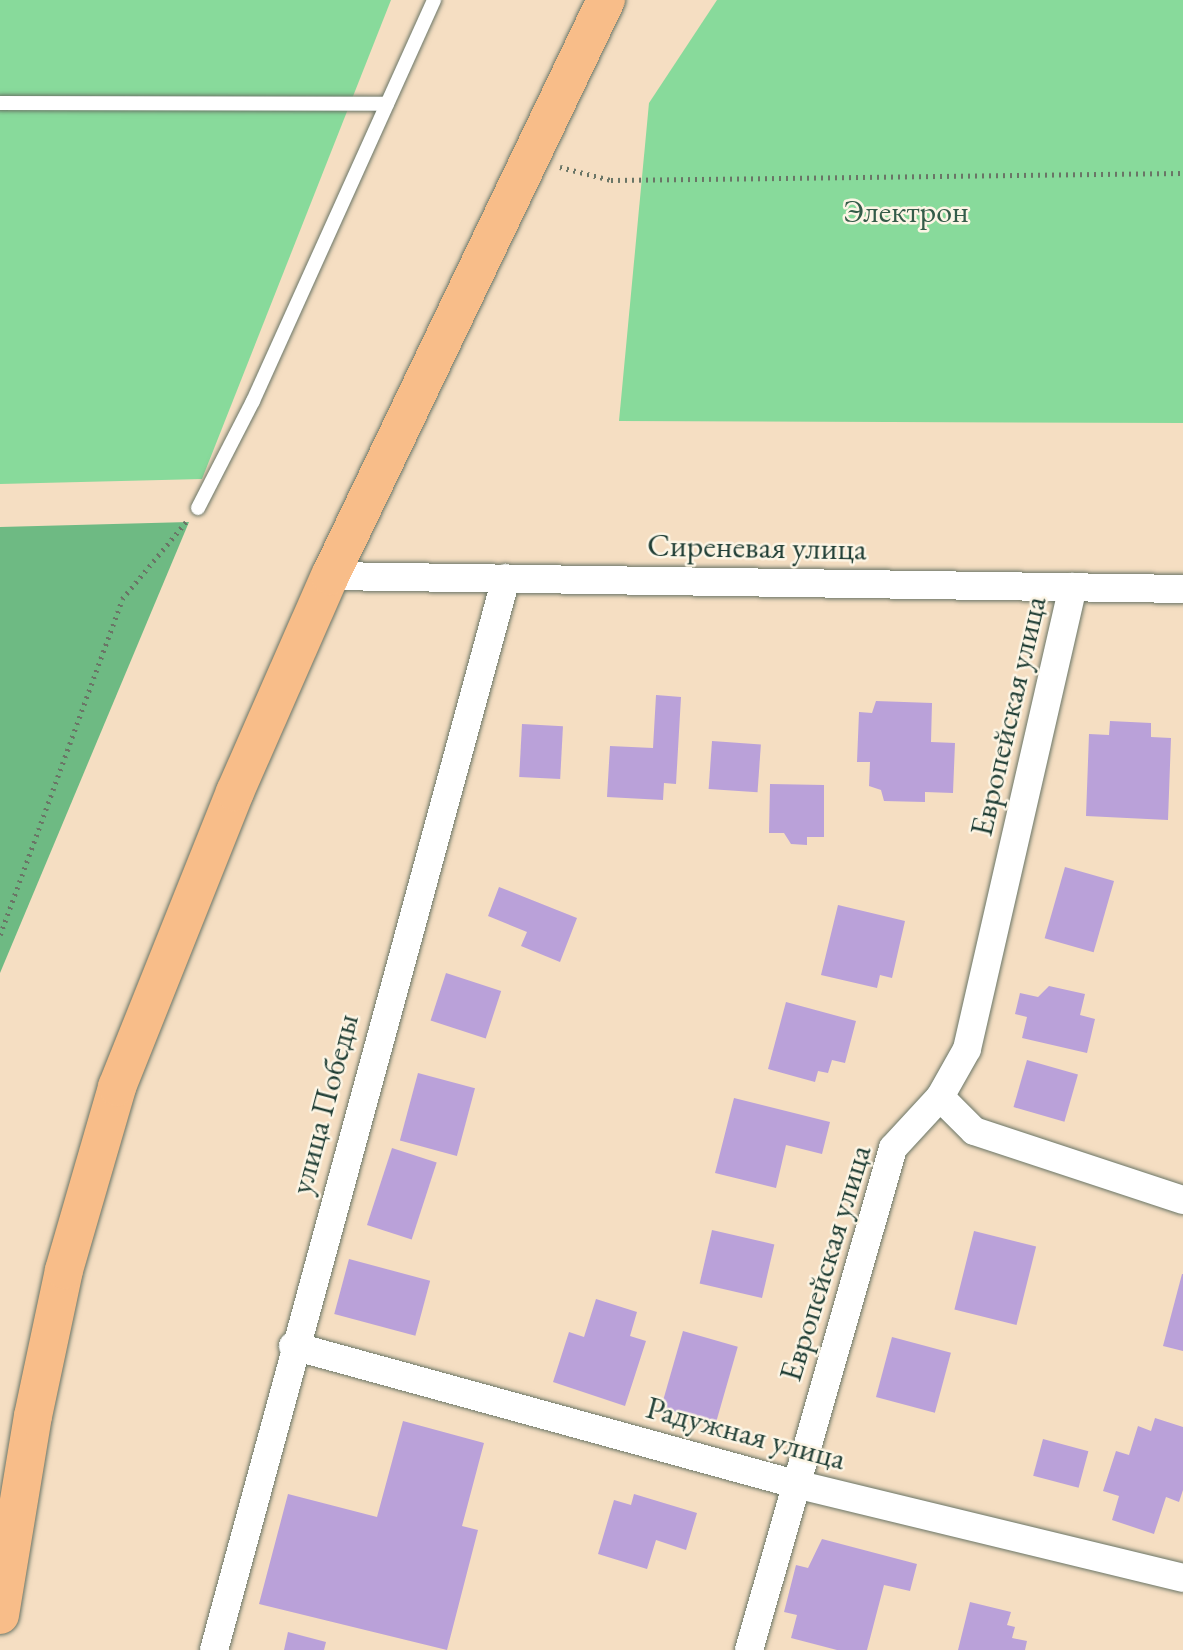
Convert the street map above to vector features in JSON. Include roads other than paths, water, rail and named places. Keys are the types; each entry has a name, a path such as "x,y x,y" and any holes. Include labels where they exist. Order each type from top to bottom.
{"main road":[{"path":"0,1615 33,1416 64,1270 117,1087 236,792 330,576 606,0"}],"street":[{"name":"Сиреневая улица","path":"330,576 1183,589"},
{"name":"улица Победы","path":"214,1650 293,1346 506,578"},
{"name":"Европейская улица","path":"749,1650 893,1148 940,1097 967,1049 1073,587"},
{"path":"940,1097 974,1130 1183,1200"},
{"name":"Радужная улица","path":"293,1346 795,1484 1183,1578"}],"lane":[{"path":"198,508 253,401 434,0"},
{"path":"0,103 387,104"}],"park label":[{"name":"Электрон","path":"906,211"}]}
